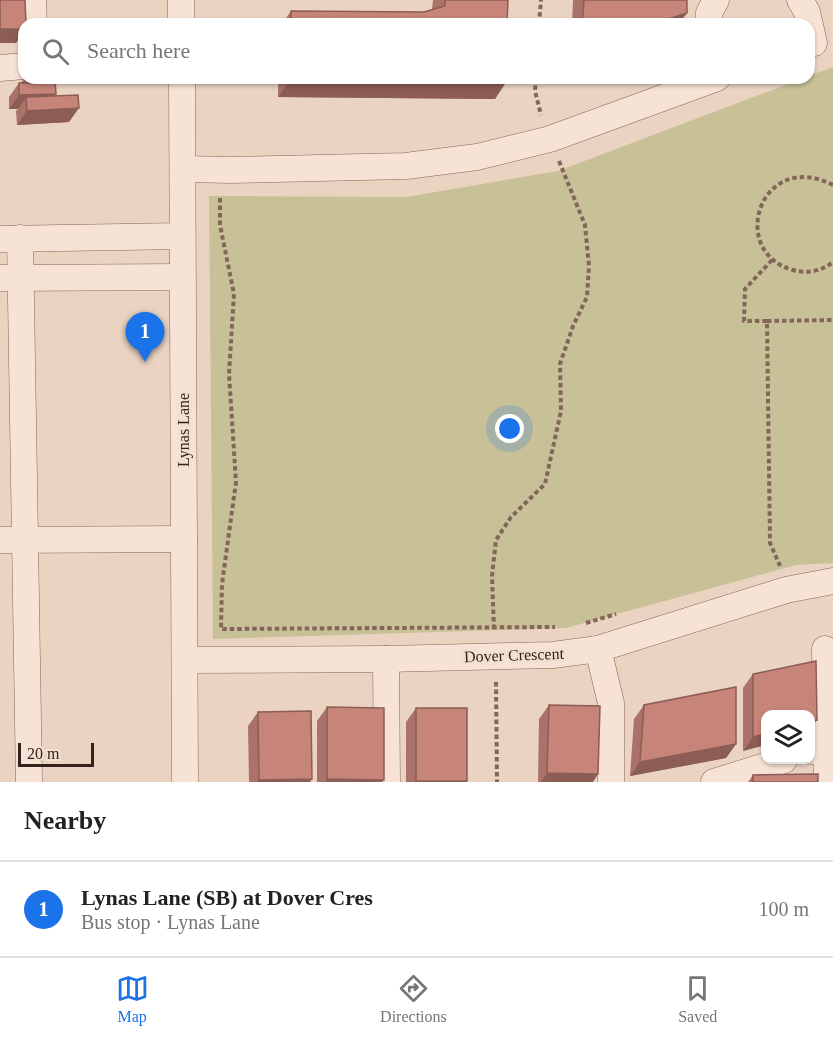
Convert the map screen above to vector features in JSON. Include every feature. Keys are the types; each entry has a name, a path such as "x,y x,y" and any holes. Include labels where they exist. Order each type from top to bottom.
{"street":[{"path":"33,0 34,18"},
{"path":"181,0 181,18"},
{"path":"709,18 709,13 716,0"},
{"path":"800,0 809,18"},
{"path":"0,68 18,66"},
{"name":"Lynas Lane","path":"182,84 185,782"},
{"path":"183,169 406,166 477,157 550,139 701,84"},
{"path":"29,782 12,540 10,238 182,236"},
{"path":"10,278 182,277"},
{"path":"12,540 184,539"},
{"name":"Dover Crescent","path":"185,660 553,655 598,649 783,578 833,581"},
{"path":"598,649 611,703 612,782"},
{"path":"825,649 818,748 827,782"},
{"path":"386,659 387,782"},
{"path":"714,782 769,764"}],"path":[{"path":"540,18 541,0"},
{"path":"497,782 496,656 492,576 496,540 511,517 545,484 561,411 560,364 573,326 587,297 589,266 585,225 543,125 535,92 536,84"},
{"path":"833,185 819,178 803,176 787,179 773,187 763,200 757,215 757,231 762,247 772,260 785,268 800,272 815,271 833,262"},
{"path":"220,198 220,225 234,294 229,374 236,482 222,584 221,629 561,627"},
{"path":"772,260 745,289 744,321 833,320"},
{"path":"767,321 770,543 783,578"},
{"path":"783,578 790,563"},
{"path":"769,569 783,578"},
{"path":"583,624 627,611"}],"shaded area":[{"path":"833,67 833,563 796,565 566,628 213,639 209,196 406,197 558,171 788,84 815,84 815,74"}],"building":[{"path":"0,0 25,0 26,18 18,18 18,29 0,29"},
{"path":"445,0 508,0 507,18 291,18 291,11 424,12 445,6"},
{"path":"584,0 687,0 687,13 672,18 582,18"},
{"path":"19,84 55,84 56,94 19,95"},
{"path":"78,95 79,108 27,111 26,97"},
{"path":"816,661 817,720 815,720 815,710 761,710 761,735 753,737 753,674"},
{"path":"736,687 736,744 640,762 644,705"},
{"path":"549,705 600,706 598,774 547,773"},
{"path":"327,707 384,708 384,780 327,779"},
{"path":"416,708 467,708 467,781 416,781"},
{"path":"311,711 312,779 259,780 258,712"},
{"path":"818,774 818,782 753,782 753,775"}],"place":[{"name":"Lynas Lane (SB) at Dover Cres","path":"145,362"}]}
